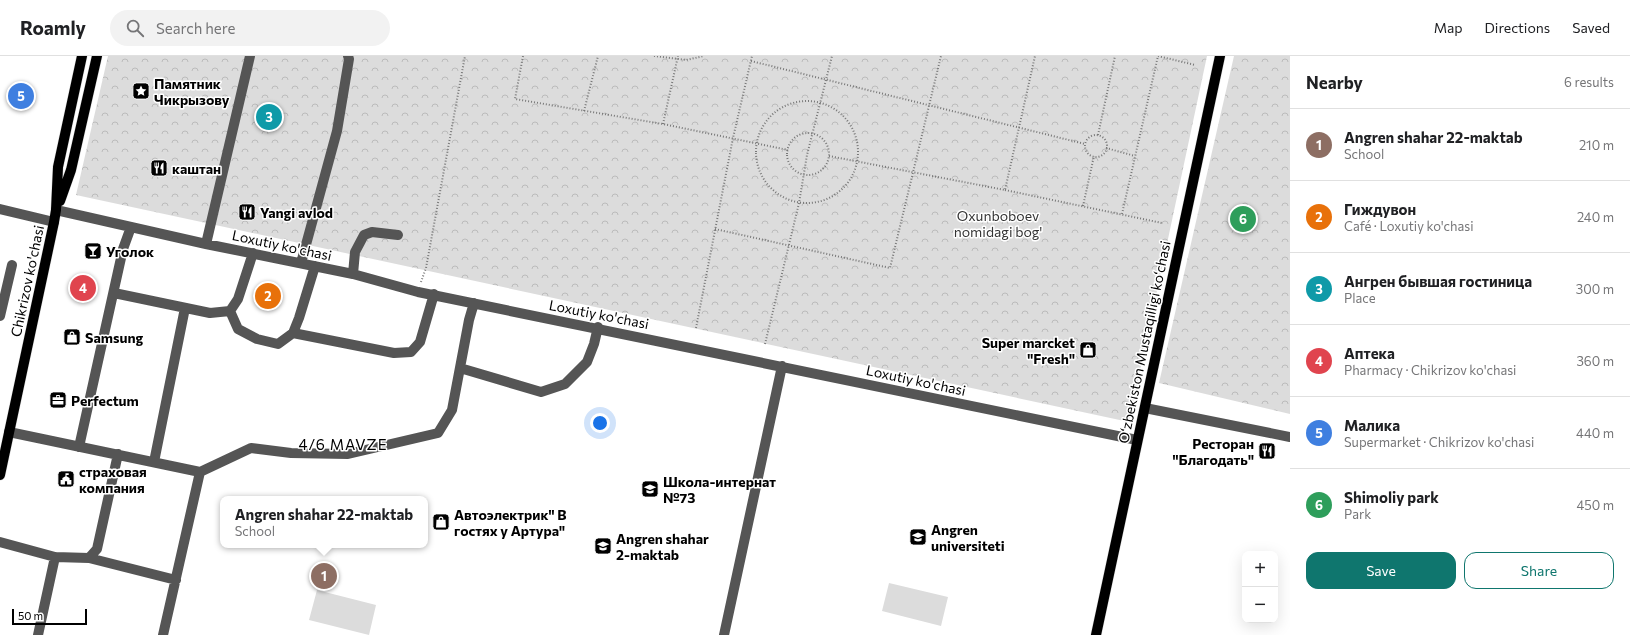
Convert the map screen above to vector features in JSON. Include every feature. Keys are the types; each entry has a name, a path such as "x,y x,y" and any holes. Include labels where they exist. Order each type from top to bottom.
{"main road":[{"name":"Chikrizov ko'chasi","path":"0,475 54,222 58,168 82,56"},
{"name":"Chikrizov ko'chasi","path":"56,210 71,170 97,56"},
{"name":"O‘zbekiston Mustaqilligi ko‘chasi","path":"1096,635 1220,56"}],"street":[{"path":"206,244 250,56"},
{"path":"301,263 337,131 349,59 348,56"},
{"path":"0,209 54,222"},
{"name":"Loxutiy ko'chasi","path":"56,210 206,244 253,252 353,274 418,292 598,327 1137,440"},
{"path":"79,447 123,249 131,227"},
{"path":"353,274 355,252 364,235 372,232 398,235"},
{"path":"114,293 210,313 230,310 238,299 253,252"},
{"path":"0,316 12,265"},
{"path":"230,310 238,329 257,339 278,344 293,333 316,266"},
{"path":"293,333 394,353 411,352 420,342 434,294"},
{"path":"9,432 200,472 251,448 291,453 348,454 438,433 452,410 474,303"},
{"path":"154,462 185,308"},
{"path":"460,368 541,392 565,384 587,362 594,344 598,327"},
{"path":"724,635 782,366"},
{"path":"1145,408 1290,437"},
{"path":"89,558 97,550 118,454"},
{"path":"163,635 200,472"},
{"path":"0,542 55,557 89,558 176,580"},
{"path":"38,635 55,557"}],"path":[{"path":"418,292 426,268 465,56"},
{"path":"523,56 515,99 663,124 788,150"},
{"path":"584,111 598,56"},
{"path":"654,56 678,57 686,60 704,56"},
{"path":"696,328 733,138 752,56"},
{"path":"765,344 799,203 820,102 832,56"},
{"path":"715,229 789,244 890,268 941,56"},
{"path":"1005,190 1035,56"},
{"path":"1098,135 1115,56"},
{"path":"1122,214 1158,56 1195,65"},
{"path":"663,124 678,57"},
{"path":"751,61 1086,144"},
{"path":"806,101 820,102 838,111 849,123 856,138 857,160 854,172 845,186 832,197 816,203 799,203 783,198 769,188 760,174 756,157 756,143 763,125 774,112 789,104 806,101"},
{"path":"813,133 825,142 829,156 825,166 820,171 814,174 804,174 795,170 790,164 788,150 795,138 801,134 813,133"},
{"path":"1098,135 1106,141 1106,148 1103,154 1094,156 1087,152 1086,144 1090,137 1098,135"},
{"path":"1106,148 1135,156"},
{"path":"829,156 857,160 1162,223"},
{"path":"1083,206 1094,156"}],"green space":[{"name":"Oxunboboev nomidagi bog'","path":"108,56 1207,56 1129,422 76,195"},
{"path":"1234,56 1290,56 1290,414 1159,383"},
{"path":"889,583 948,597 941,626 882,611"},
{"path":"317,590 376,605 369,635 309,620"}],"place":[{"name":"Памятник Чикрызову","path":"141,91"},
{"name":"Малика","path":"21,96"},
{"name":"Ангрен бывшая гостиница","path":"269,117"},
{"name":"каштан","path":"159,168"},
{"name":"Yangi avlod","path":"247,212"},
{"name":"Shimoliy park","path":"1243,219"},
{"name":"Уголок","path":"93,251"},
{"name":"Аптека","path":"83,288"},
{"name":"Гиждувон","path":"268,296"},
{"name":"Samsung","path":"72,337"},
{"name":"Super marcket \"Fresh\"","path":"1088,350"},
{"name":"Perfectum","path":"58,400"},
{"name":"Ресторан \"Благодать\"","path":"1267,451"},
{"name":"страховая компания","path":"66,479"},
{"name":"Школа-интернат №73","path":"650,489"},
{"name":"Автоэлектрик\" В гостях у Артура\"","path":"441,522"},
{"name":"Angren universiteti","path":"918,537"},
{"name":"Angren shahar 2-maktab","path":"603,546"},
{"name":"Angren shahar 22-maktab","path":"324,576"}],"district":[{"name":"4/6 MAVZE","path":"343,444"}]}
